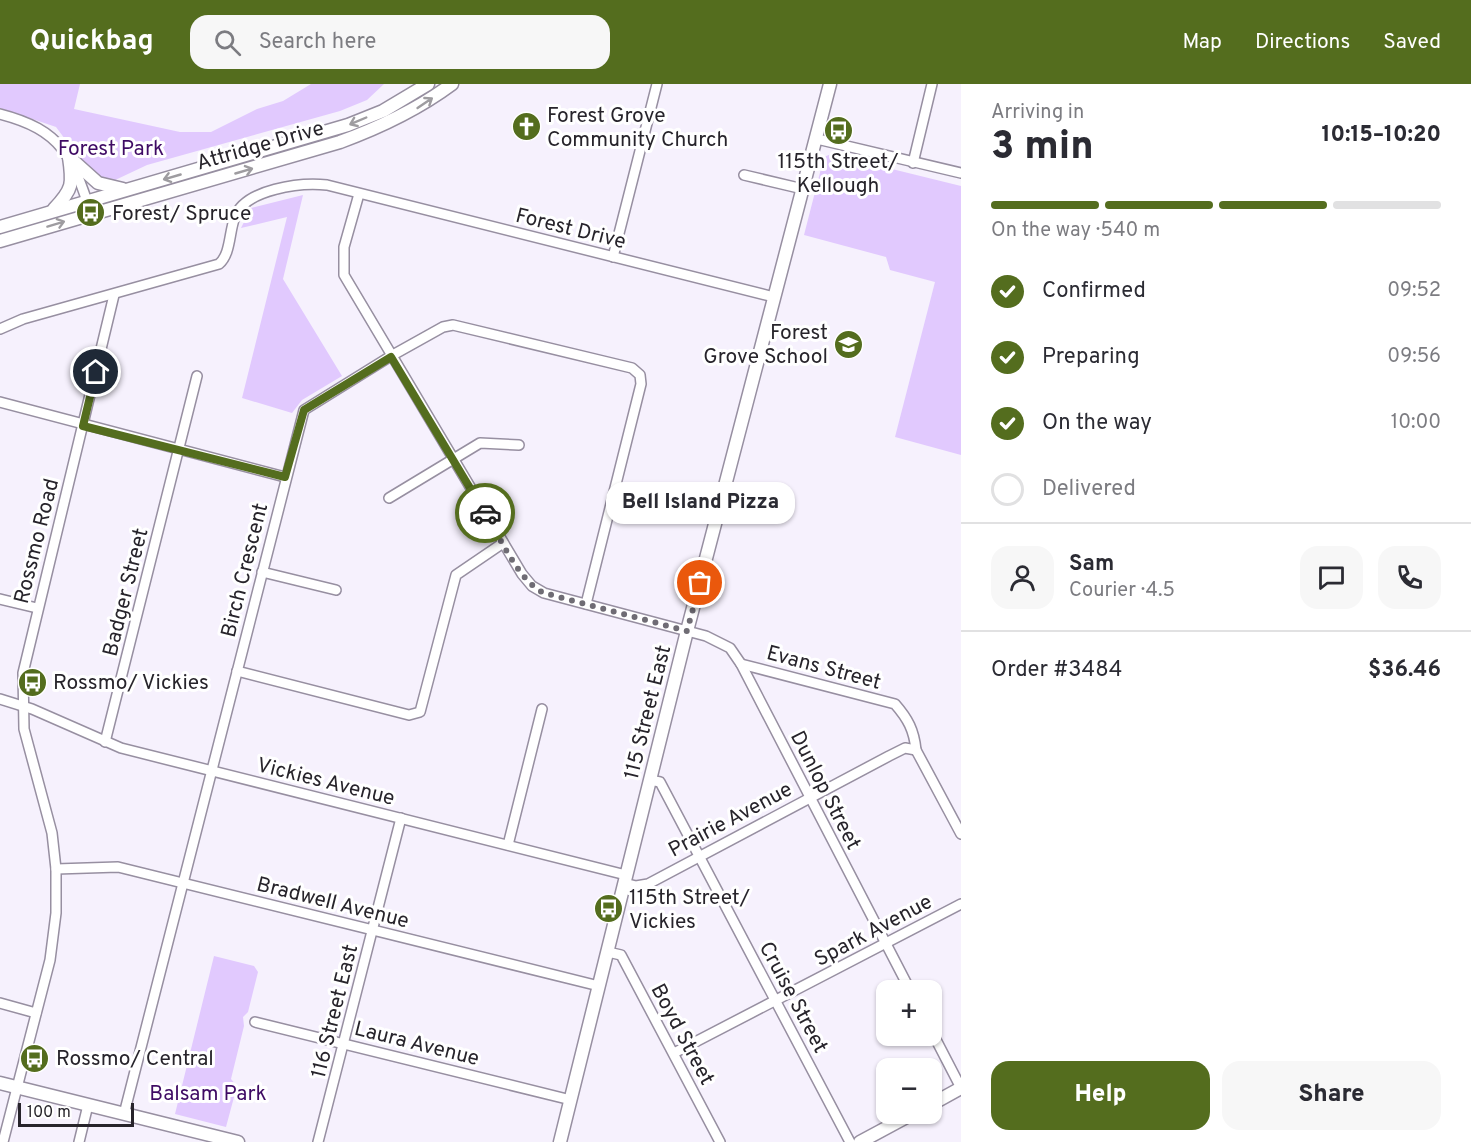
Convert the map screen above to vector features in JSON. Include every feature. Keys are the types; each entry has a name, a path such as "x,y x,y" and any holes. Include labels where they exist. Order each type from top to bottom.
{"main road":[{"name":"Attridge Drive","path":"0,227 348,125 382,111 428,84"},
{"name":"Attridge Drive","path":"0,241 350,139 382,127 421,107 452,84"},
{"name":"115 Street East","path":"560,1142 687,631 830,84"},
{"path":"69,157 98,183 127,190"},
{"path":"53,211 72,186 69,157"},
{"path":"0,1083 238,1142"},
{"path":"942,1098 961,1088"},
{"path":"860,1142 894,1124"}],"street":[{"path":"613,257 657,84"},
{"path":"913,163 933,84"},
{"path":"0,114 44,129 59,142 69,157 91,213"},
{"path":"817,139 961,173"},
{"path":"744,175 803,189"},
{"path":"0,329 23,319 219,264 226,256 235,214 244,203 255,196 307,184 327,185 359,194"},
{"name":"Forest Drive","path":"359,194 774,297"},
{"name":"Dunlop Street","path":"359,194 344,248 342,266 344,275 503,543 532,586 544,593 706,636 730,648 741,664 905,980"},
{"name":"Rossmo Road","path":"3,1142 53,945 56,869 49,816 26,745 23,673 114,295"},
{"name":"Birch Crescent","path":"124,1114 285,477 304,410 443,327 459,324 636,371 641,384 640,394 586,604"},
{"name":"Badger Street","path":"105,742 197,376"},
{"path":"0,402 83,426 285,477"},
{"path":"389,498 480,443 519,445"},
{"path":"237,671 409,715 420,712 456,574 503,543"},
{"path":"262,572 336,590"},
{"path":"0,599 37,608"},
{"name":"Evans Street","path":"741,664 896,704 908,718 915,734 916,750 961,834"},
{"name":"Vickies Avenue","path":"0,699 23,706 105,742 508,845 626,879"},
{"path":"508,845 542,709"},
{"name":"Prairie Avenue","path":"626,879 636,886 648,884 700,854 905,748 916,750"},
{"name":"Cruise Street","path":"650,780 660,782 700,854 850,1142"},
{"name":"116 Street East","path":"318,1142 345,1044 401,818"},
{"name":"Bradwell Avenue","path":"56,869 118,867 599,986"},
{"name":"Spark Avenue","path":"674,1053 961,904"},
{"name":"Boyd Street","path":"608,951 621,955 720,1142"},
{"path":"0,1003 36,1013"},
{"name":"Laura Avenue","path":"255,1022 571,1100"},
{"path":"939,1046 961,1088"},
{"path":"78,1142 88,1105"}],"green space":[{"name":"Forest Park","path":"0,84 80,84 74,109 180,132 211,132 257,109 283,101 311,84 384,84 367,100 340,111 147,165 111,182 88,170 56,127 0,108"},
{"path":"831,154 961,186 961,455 895,437 935,282 890,270 886,257 804,235 824,157"},
{"path":"303,195 283,279 342,376 302,400 292,413 242,398 287,217 241,228 251,208"},
{"name":"Balsam Park","path":"214,956 254,966 258,972 248,1012 243,1017 244,1026 231,1079 237,1086 226,1127 175,1114"}],"way so far":[{"path":"485,513 522,574 532,586 544,593 687,631 700,583"}],"place":[{"name":"Forest Grove Community Church","path":"526,127"},
{"name":"115th Street/ Kellough","path":"838,130"},
{"name":"Forest/ Spruce","path":"91,213"},
{"name":"Forest Grove School","path":"849,344"},
{"name":"Bell Island Pizza","path":"700,583"},
{"name":"Rossmo/ Vickies","path":"32,682"},
{"name":"115th Street/ Vickies","path":"608,909"},
{"name":"Rossmo/ Central","path":"35,1058"}],"route":[{"path":"96,372 83,426 285,477 300,417 304,410 391,357 485,513"}]}
